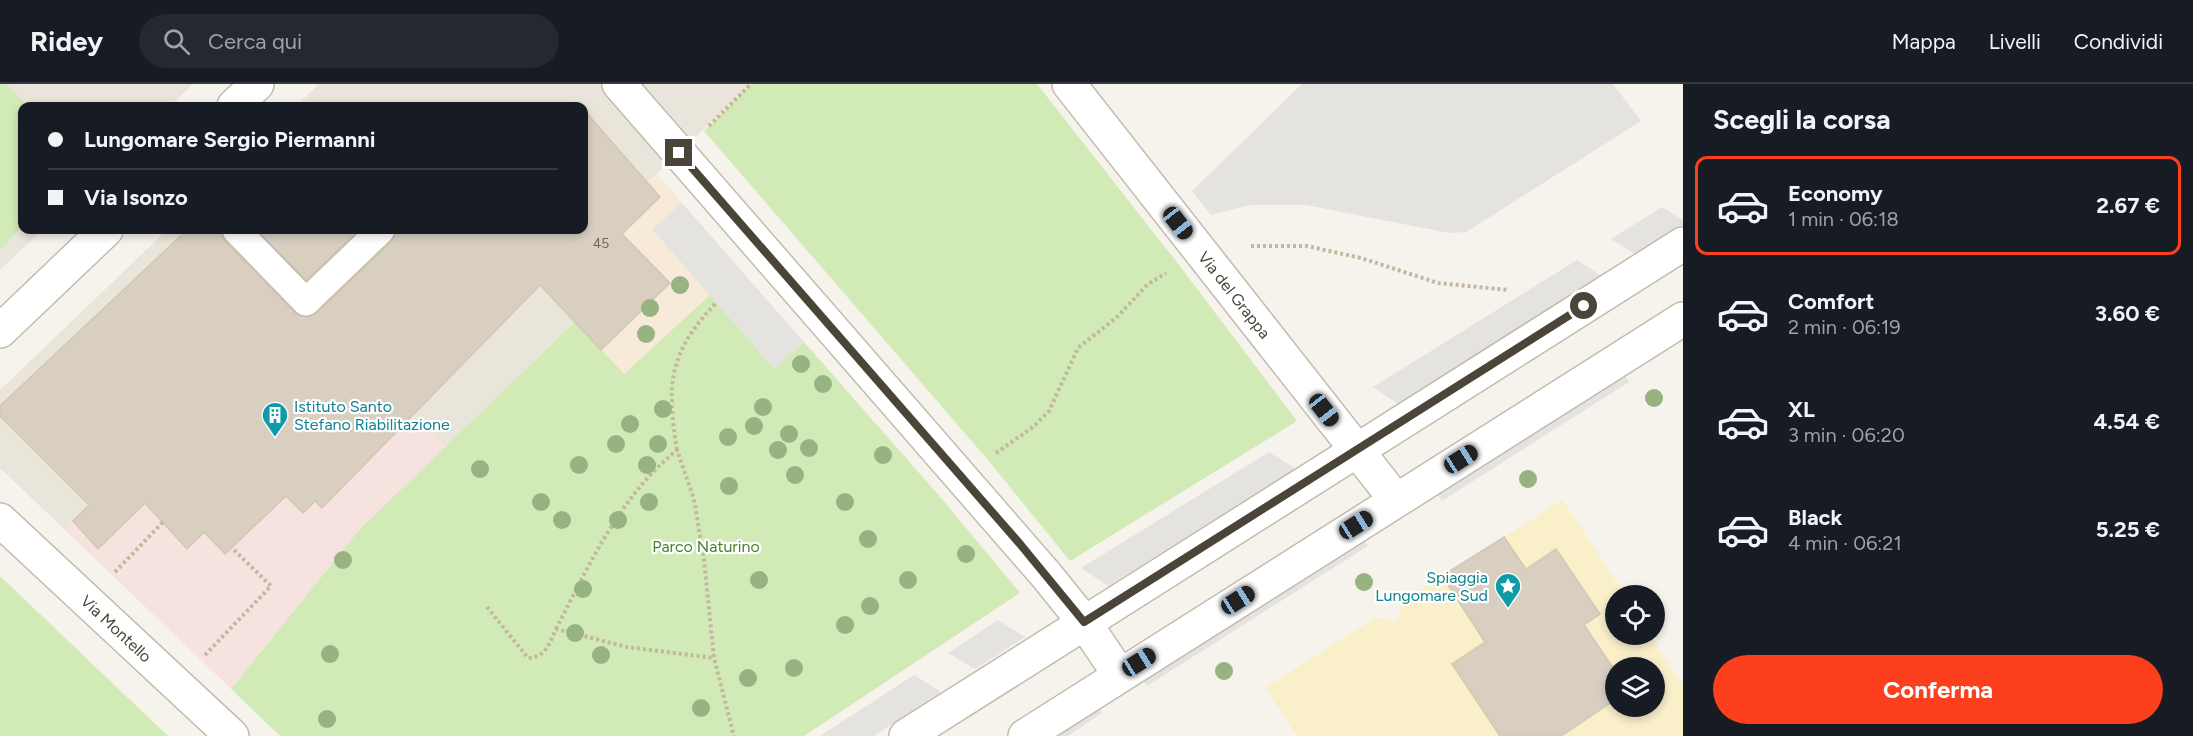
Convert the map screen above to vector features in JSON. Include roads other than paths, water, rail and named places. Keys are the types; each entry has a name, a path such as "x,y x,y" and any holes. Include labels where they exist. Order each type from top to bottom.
{"street":[{"path":"238,102 257,84"},
{"path":"619,84 987,506 1084,622 1119,675"},
{"name":"Via del Grappa","path":"1069,84 1395,500"},
{"path":"0,331 102,234"},
{"path":"906,736 1683,244"},
{"path":"1025,736 1683,319"},
{"name":"Via Montello","path":"0,520 232,736"}],"lane":[{"path":"241,234 306,302 377,234"}],"place":[{"name":"Istituto Santo Stefano Riabilitazione","path":"275,438"},
{"name":"Spiaggia Lungomare Sud","path":"1508,609"}],"park label":[{"name":"Parco Naturino","path":"706,546"}]}
